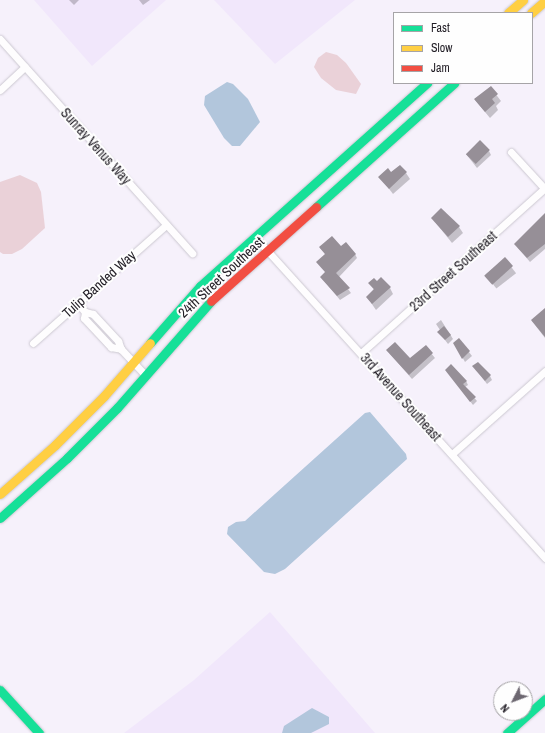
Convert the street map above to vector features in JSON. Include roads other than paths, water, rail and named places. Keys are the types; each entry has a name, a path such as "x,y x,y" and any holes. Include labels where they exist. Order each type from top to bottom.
{"street":[{"path":"509,12 523,0"},
{"path":"532,12 545,1"},
{"name":"Sunray Venus Way","path":"0,39 192,253"},
{"path":"0,90 25,67"},
{"name":"24th Street Southeast","path":"0,494 55,445 104,396 200,286 426,84"},
{"name":"24th Street Southeast","path":"0,518 67,458 118,408 214,298 453,84"},
{"path":"511,152 545,189"},
{"name":"23rd Street Southeast","path":"361,353 545,189"},
{"name":"Tulip Banded Way","path":"33,344 166,225"},
{"name":"3rd Avenue Southeast","path":"255,237 545,558"},
{"path":"78,304 85,312 84,318 111,347 121,349 146,375"},
{"path":"452,454 545,371"},
{"path":"0,690 38,733"},
{"path":"508,733 545,699"}],"water":[{"path":"227,82 233,84 248,99 260,122 240,146 232,146 224,138 204,105 205,96"},
{"path":"370,412 406,454 407,459 285,569 275,574 264,572 227,534 228,527 236,522 245,521 365,413"},
{"path":"312,708 329,717 329,724 311,733 282,733 284,726"}]}
